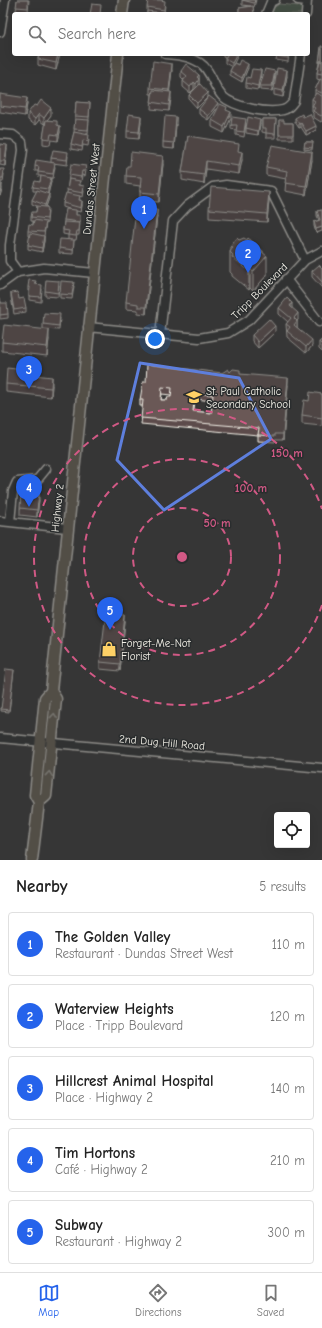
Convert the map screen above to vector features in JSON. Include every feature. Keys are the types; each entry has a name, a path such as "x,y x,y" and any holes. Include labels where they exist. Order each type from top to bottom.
{"main road":[{"path":"122,12 124,0"},
{"name":"Dundas Street West","path":"88,327 118,56"},
{"name":"Highway 2","path":"32,860 39,802 35,795 45,698 50,691 88,327"},
{"name":"Highway 2","path":"39,802 46,796 52,743 56,699 50,691"}],"street":[{"path":"0,32 5,0"},
{"path":"267,12 271,2 276,0"},
{"path":"298,0 307,0 306,12"},
{"path":"182,56 201,64 222,96 236,105 276,111 284,110 290,107 294,101 301,56"},
{"path":"0,134 13,135 22,142 10,245 10,261 18,272"},
{"path":"160,335 173,221 187,206 214,187 226,185 271,190 305,260"},
{"name":"Tripp Boulevard","path":"88,327 198,338 228,333 249,320 305,260 322,251"},
{"path":"0,285 18,272 44,268 94,273"},
{"path":"286,279 319,322"},
{"path":"10,522 13,491 16,482 37,480 46,469"},
{"path":"0,521 67,528"},
{"name":"2nd Dug Hill Road","path":"0,738 322,768"}],"highlighted area":[{"path":"140,363 239,378 271,439 164,510 117,460"}],"green space":[{"path":"279,4 299,6 302,9 301,12 272,12 272,9"}],"building":[{"path":"17,0 28,0 28,8 16,7"},
{"path":"148,0 165,1 164,10 147,7"},
{"path":"242,0 255,0 254,3"},
{"path":"92,4 101,5 100,12 90,12"},
{"path":"253,6 254,12 239,12 239,8"},
{"path":"321,49 322,61 319,62"},
{"path":"39,56 58,56 56,63 38,59"},
{"path":"226,56 236,56 232,63 225,59"},
{"path":"276,56 288,56 288,58"},
{"path":"240,60 248,64 242,78 230,71 234,63 238,65"},
{"path":"153,61 172,64 169,90 150,88"},
{"path":"320,61 322,61 322,74 317,73"},
{"path":"186,64 199,75 197,77 199,79 196,84 194,82 190,87 183,81 187,76 181,71"},
{"path":"277,68 287,70 283,91 274,89"},
{"path":"252,69 261,70 258,86 246,83 247,77 250,78"},
{"path":"265,69 275,71 272,86 260,86"},
{"path":"320,79 322,80 322,93 315,90"},
{"path":"200,84 208,93 197,103 189,95"},
{"path":"153,90 171,92 169,105 151,102"},
{"path":"316,93 322,96 321,116 313,111 315,108 312,106 315,101 312,99"},
{"path":"0,94 27,98 25,109 0,106"},
{"path":"209,96 218,103 208,116 199,109"},
{"path":"41,100 51,108 44,118 39,114 35,119 28,113 34,105 37,106"},
{"path":"76,102 90,103 89,117 75,116"},
{"path":"220,104 227,107 226,110 231,112 224,127 212,120"},
{"path":"129,114 141,116 139,132 127,131"},
{"path":"302,114 303,117 310,114 316,126 306,131 301,123 299,124 295,118"},
{"path":"165,116 176,117 174,143 163,142"},
{"path":"232,117 246,119 244,132 236,131 237,125 231,125"},
{"path":"248,117 260,120 258,131 246,128"},
{"path":"75,119 89,120 88,130 74,129"},
{"path":"262,119 276,119 275,134 266,133 266,128 262,128"},
{"path":"46,120 57,121 57,125 60,126 58,135 51,134 50,139 43,138"},
{"path":"279,120 284,120 284,123 293,123 293,135 279,135"},
{"path":"74,132 89,135 88,141 83,140 82,147 71,144"},
{"path":"188,136 239,144 238,151 242,152 239,166 206,161 204,175 182,172"},
{"path":"305,142 313,142 312,148 304,147"},
{"path":"0,144 7,145 5,161 0,161"},
{"path":"272,145 312,152 306,186 285,183 287,171 266,167"},
{"path":"53,150 68,152 67,160 51,158"},
{"path":"131,152 163,156 159,194 140,192 141,177 126,176 127,166 130,166"},
{"path":"36,160 55,163 53,174 38,172 39,167 35,166"},
{"path":"71,164 86,166 85,171 82,171 81,177 69,175"},
{"path":"0,169 4,169 3,178 1,178 0,182"},
{"path":"41,176 51,178 48,189 33,187 35,181 40,182"},
{"path":"69,179 80,181 79,185 84,186 83,193 67,190"},
{"path":"211,187 269,192 267,214 209,209"},
{"path":"37,190 49,194 45,205 32,200"},
{"path":"66,193 80,196 79,200 82,201 81,208 63,203"},
{"path":"37,206 48,208 47,219 31,217 32,212 36,212"},
{"path":"136,208 157,210 146,307 138,307 138,304 126,302"},
{"path":"66,209 76,210 76,215 80,215 80,222 64,220"},
{"path":"322,210 322,227 316,229 314,222 320,220 317,211"},
{"path":"34,220 46,222 44,232 28,231 29,224 33,225"},
{"path":"64,222 80,223 79,231 77,231 76,236 68,235 69,231 63,230"},
{"path":"30,233 44,236 42,248 28,245"},
{"path":"237,238 239,240 244,238 247,240 248,238 267,256 253,272 250,269 249,271 232,257 233,255 230,252 233,247 231,246"},
{"path":"60,239 74,240 73,250 59,248"},
{"path":"319,265 322,268 322,282 312,271"},
{"path":"29,280 36,281 35,284 42,285 41,297 29,296"},
{"path":"46,280 59,281 58,293 45,291"},
{"path":"61,281 74,282 72,295 60,294"},
{"path":"18,292 19,299 24,298 26,308 14,310 11,293"},
{"path":"0,298 1,303 7,303 8,314 0,315"},
{"path":"287,298 292,303 290,306 298,313 294,318 297,321 294,325 312,340 306,347 287,331 290,327 286,324 291,318 279,308"},
{"path":"44,313 60,314 59,326 43,324"},
{"path":"269,319 275,326 258,342 252,335"},
{"path":"4,325 49,330 47,347 2,342"},
{"path":"147,364 222,373 228,369 230,372 233,369 240,370 240,374 288,378 283,434 275,434 275,436 258,435 259,428 141,418 143,400 140,400 143,382 146,382","holes":["162,387 172,388 171,397 168,397 167,400 161,400","195,393 213,395 211,413 193,411"]},
{"path":"7,368 25,370 25,374 52,377 51,388 6,384"},
{"path":"310,392 322,394 322,418 302,415 304,400 309,401"},
{"path":"21,492 39,494 37,510 20,508"},
{"path":"106,613 125,615 120,664 100,662"},
{"path":"6,669 14,670 9,710 1,709"}],"place":[{"name":"The Golden Valley","path":"144,229"},
{"name":"Waterview Heights","path":"248,273"},
{"name":"Hillcrest Animal Hospital","path":"29,389"},
{"name":"St. Paul Catholic Secondary School","path":"194,397"},
{"name":"Tim Hortons","path":"29,507"},
{"name":"Subway","path":"110,630"},
{"name":"Forget-Me-Not Florist","path":"109,649"}]}
